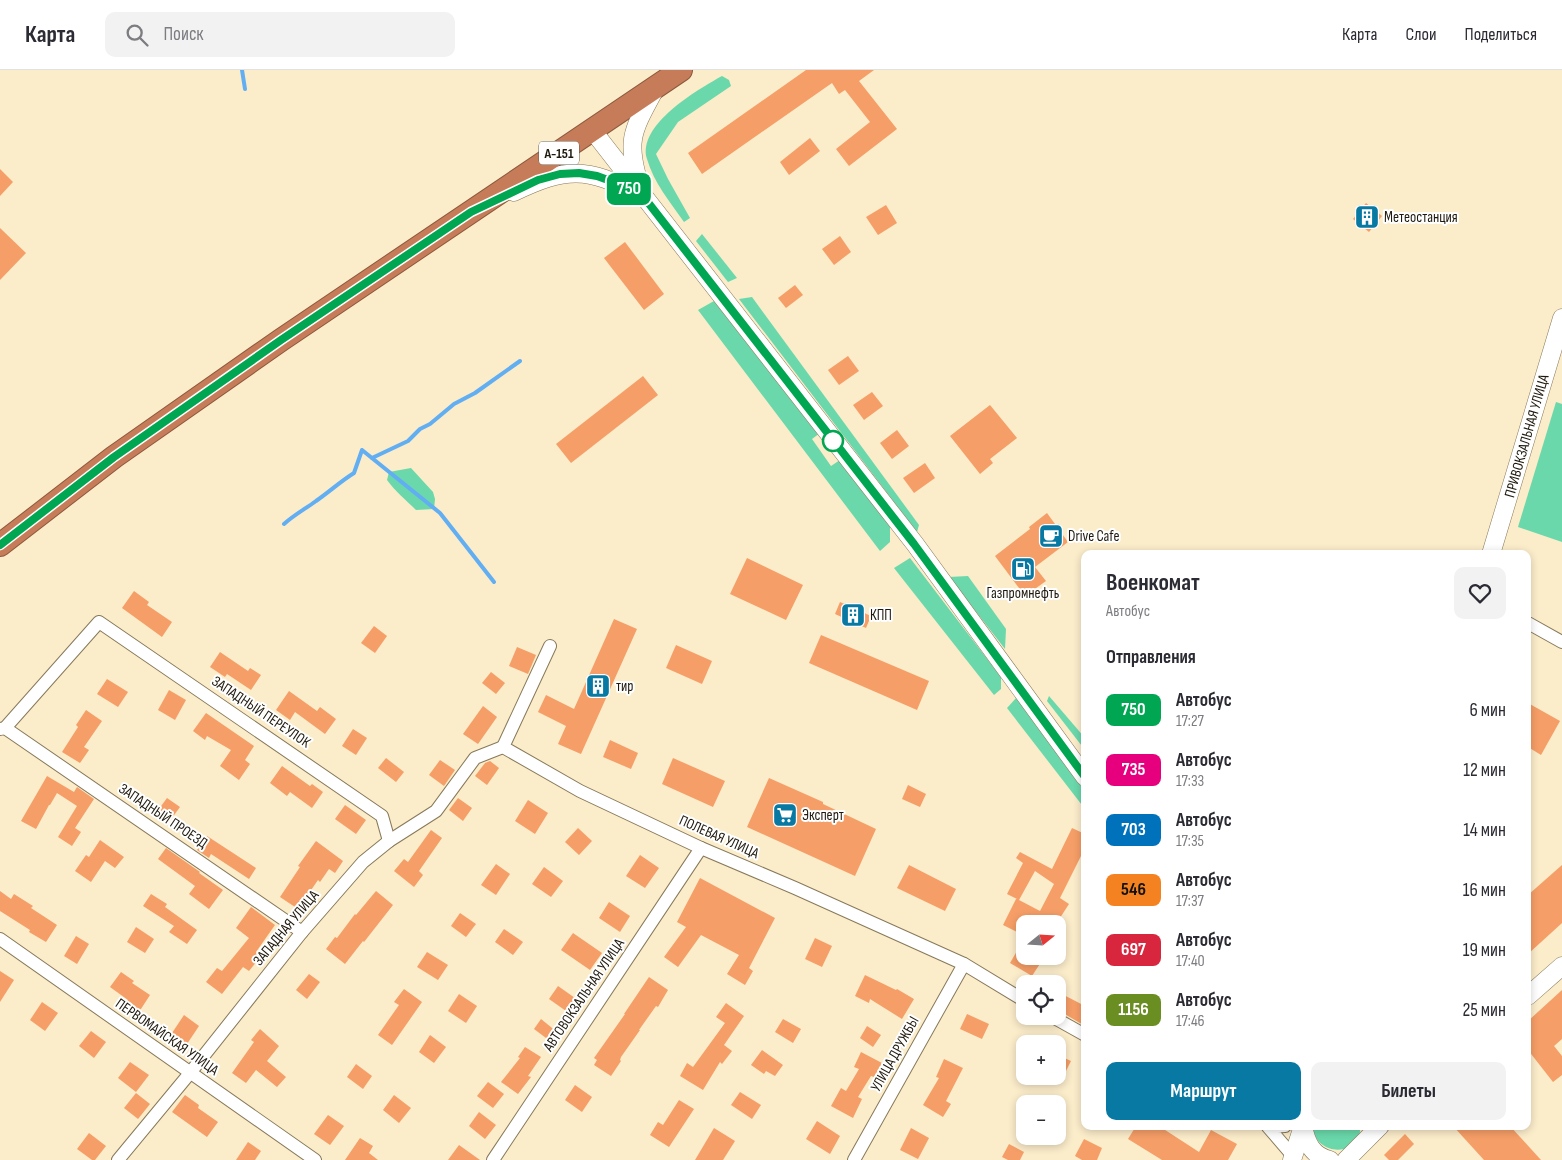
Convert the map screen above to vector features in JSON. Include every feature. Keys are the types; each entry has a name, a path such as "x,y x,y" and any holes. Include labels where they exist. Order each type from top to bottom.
{"highway":[{"name":"А-151","path":"0,545 114,457 281,340 681,70"}],"main road":[{"path":"643,196 634,169 632,138 637,121 656,88"},
{"path":"593,131 914,544 1081,772"},
{"path":"471,212 538,180 560,174 579,173 597,176 643,196"},
{"name":"ПРИВОКЗАЛЬНАЯ УЛИЦА","path":"1492,550 1562,318"},
{"path":"1531,993 1562,966"},
{"path":"1293,1158 1302,1130"},
{"path":"1304,1130 1309,1146 1316,1154 1330,1160"},
{"path":"1346,1160 1367,1134"}],"street":[{"name":"ЗАПАДНЫЙ ПЕРЕУЛОК","path":"2,728 99,622 382,816 389,841"},
{"path":"1531,625 1562,642"},
{"path":"503,747 550,646"},
{"name":"ЗАПАДНЫЙ ПРОЕЗД","path":"2,728 302,932"},
{"name":"ЗАПАДНАЯ УЛИЦА","path":"118,1160 302,932 363,862 389,841 436,811 475,758 503,747"},
{"name":"ПОЛЕВАЯ УЛИЦА","path":"503,747 580,791 701,848 964,964 1016,996"},
{"name":"АВТОВОКЗАЛЬНАЯ УЛИЦА","path":"494,1160 701,848"},
{"name":"ПЕРВОМАЙСКАЯ УЛИЦА","path":"0,940 315,1160"},
{"name":"УЛИЦА ДРУЖБЫ","path":"854,1160 964,964"},
{"path":"1066,1024 1081,1033"},
{"path":"1271,1130 1293,1158"}],"green space":[{"path":"722,76 729,80 731,86 678,122 656,154 690,218 684,222 663,192 650,168 646,146 651,134 660,121 671,110 698,90"},
{"path":"702,234 737,278 728,282 696,241"},
{"path":"752,297 919,525 917,532 739,299"},
{"path":"714,301 820,433 812,439 831,466 840,460 890,526 890,542 880,551 698,310"},
{"path":"1556,402 1562,404 1562,542 1518,527"},
{"path":"411,468 433,492 435,499 434,509 416,510 387,480 389,472"},
{"path":"910,558 1001,677 1001,689 994,695 894,568"},
{"path":"968,576 1006,629 1005,649 949,577"},
{"path":"1049,696 1081,733 1081,745 1047,701"},
{"path":"1017,697 1081,785 1081,804 1007,708"},
{"path":"1312,1130 1360,1130 1355,1143 1348,1148 1339,1150 1330,1149 1315,1137"}],"building":[{"path":"806,70 874,70 859,81 897,129 849,166 836,149 870,122 845,90 839,94 832,83 702,174 688,153"},
{"path":"810,138 820,151 789,175 780,162"},
{"path":"0,169 13,182 0,196"},
{"name":"Метеостанция","path":"1366,203 1382,216 1369,232 1353,219"},
{"path":"886,205 897,223 878,235 866,217"},
{"path":"0,228 26,253 0,280"},
{"path":"840,236 851,252 834,265 822,249"},
{"path":"625,242 664,294 644,310 604,258"},
{"path":"795,285 803,295 786,308 778,298"},
{"path":"848,356 859,371 839,385 828,370"},
{"path":"643,376 658,395 571,463 556,444"},
{"path":"872,392 883,406 864,420 853,405"},
{"path":"990,405 1017,438 990,459 993,463 980,474 950,436"},
{"path":"897,430 909,446 892,459 880,443"},
{"path":"925,463 935,478 914,493 903,478"},
{"path":"1047,513 1068,542 1035,567 1046,581 1025,596 995,556"},
{"path":"747,558 803,585 786,620 730,594"},
{"path":"134,591 149,602 147,605 172,622 162,637 122,608"},
{"name":"КПП","path":"840,602 871,616 866,628 835,614"},
{"name":"тир","path":"614,619 637,629 581,754 558,744 566,726 538,712 546,695 574,709"},
{"path":"374,626 387,636 375,653 361,643"},
{"path":"821,635 929,681 917,710 809,663"},
{"path":"676,645 712,661 702,684 666,668"},
{"path":"517,647 536,655 528,674 509,666"},
{"path":"220,652 248,671 250,668 261,675 251,690 227,674 225,677 210,667"},
{"path":"491,672 505,683 496,694 482,683"},
{"path":"107,679 128,692 118,707 97,694"},
{"path":"169,690 186,700 175,720 158,710"},
{"path":"289,691 317,711 320,707 336,719 325,734 295,712 290,720 276,710"},
{"path":"1531,705 1560,721 1541,755 1531,749"},
{"path":"483,706 497,717 478,744 463,734"},
{"path":"86,710 102,721 84,747 89,750 80,763 62,752"},
{"path":"206,713 254,746 245,760 250,764 239,780 220,766 231,750 207,736 205,740 193,731"},
{"path":"353,729 367,738 356,755 342,746"},
{"path":"610,740 638,753 631,769 603,757"},
{"path":"386,758 404,772 396,782 378,768"},
{"path":"673,758 725,781 713,807 662,784"},
{"path":"440,760 455,770 444,786 429,775"},
{"path":"490,761 499,768 487,785 475,776 485,763"},
{"path":"282,766 310,786 312,784 323,792 312,808 290,792 287,796 270,783"},
{"path":"47,776 74,792 77,787 94,799 75,828 81,832 72,846 58,837 77,806 57,793 36,829 21,821"},
{"path":"769,778 823,802 823,804 876,829 855,876 747,827"},
{"path":"908,785 926,794 920,807 902,799"},
{"path":"167,798 180,807 169,822 156,813"},
{"path":"458,798 472,808 463,821 449,810"},
{"path":"528,800 548,813 535,834 515,821"},
{"path":"345,805 366,820 356,834 335,819"},
{"path":"578,828 592,841 579,855 565,842"},
{"path":"1072,828 1081,832 1081,856 1060,898 1069,904 1062,915 1016,915 1016,932 1003,925 1017,899 1007,894 1023,863 1016,858 1020,852 1052,869","holes":["1035,871 1054,884 1040,911 1019,900"]},
{"path":"431,830 442,838 419,871 423,875 414,887 394,871 404,859 408,862"},
{"path":"207,836 256,868 249,879 211,854 209,858 197,850"},
{"path":"100,840 124,857 115,868 105,861 91,882 75,871 86,855 89,857"},
{"path":"316,841 343,861 335,873 329,869 320,882 318,880 298,909 280,897 300,867 298,866"},
{"path":"166,848 223,890 209,909 189,894 195,886 158,859"},
{"path":"640,855 659,868 645,888 626,876"},
{"path":"496,864 510,874 496,895 481,885"},
{"path":"909,865 956,889 945,911 897,888"},
{"path":"1562,865 1562,923 1531,951 1531,892"},
{"path":"544,867 563,881 551,897 532,884"},
{"path":"700,878 775,918 749,968 753,971 745,985 727,974 739,955 701,935 678,967 664,957 686,927 677,922"},
{"path":"0,891 11,899 14,894 57,925 46,942 0,911"},
{"path":"376,891 393,905 345,964 326,949"},
{"path":"151,894 167,904 165,907 197,930 187,944 169,932 174,926 143,906"},
{"path":"609,902 630,916 620,932 599,918"},
{"path":"251,907 275,925 256,952 261,956 249,971 243,967 222,994 206,982 217,968 222,971 249,938 236,928"},
{"path":"460,913 476,924 466,937 451,926"},
{"path":"136,927 154,939 145,953 127,942"},
{"path":"504,929 523,942 513,955 495,942"},
{"path":"573,933 602,953 590,970 561,950"},
{"path":"76,936 89,944 77,964 64,956"},
{"path":"815,938 832,946 822,967 805,959"},
{"path":"427,952 448,965 438,980 417,967"},
{"path":"1016,953 1016,965 1039,965 1033,975 1030,975 1010,963"},
{"path":"0,971 14,980 0,1002"},
{"path":"121,972 134,981 132,983 150,995 139,1012 126,1003 128,1000 110,987"},
{"path":"309,974 320,982 307,999 296,990"},
{"path":"865,975 897,989 914,999 902,1019 870,999 869,1003 855,996"},
{"path":"649,977 668,990 658,1007 656,1006 621,1057 621,1061 611,1076 594,1065 597,1060 594,1058"},
{"path":"558,986 575,998 566,1011 549,999"},
{"path":"404,989 422,1002 392,1045 378,1035 399,1005 394,1002"},
{"path":"1562,990 1562,1039 1554,1046 1562,1056 1562,1075 1553,1082 1531,1054 1531,1018"},
{"path":"459,994 477,1006 466,1023 448,1011"},
{"path":"1066,996 1081,1004 1081,1024 1066,1015"},
{"path":"42,1002 58,1013 45,1031 30,1020"},
{"path":"726,1003 744,1016 724,1045 732,1051 722,1064 720,1062 703,1090 680,1076 687,1063 693,1067 725,1023 716,1017"},
{"path":"967,1014 989,1024 982,1039 960,1029"},
{"path":"184,1015 199,1026 187,1044 172,1033"},
{"path":"541,1019 557,1032 550,1041 534,1029"},
{"path":"783,1019 801,1029 793,1043 775,1032"},
{"path":"867,1026 881,1035 873,1047 860,1038"},
{"path":"260,1029 279,1046 267,1061 286,1077 277,1087 256,1070 246,1083 232,1073 254,1042 251,1040"},
{"path":"91,1031 106,1042 94,1058 79,1046"},
{"path":"430,1035 446,1047 434,1063 419,1052"},
{"path":"525,1047 541,1057 528,1076 531,1077 518,1094 501,1082 520,1058 518,1057"},
{"path":"762,1050 783,1065 775,1076 766,1071 764,1074 751,1065"},
{"path":"861,1052 882,1063 874,1077 871,1076 858,1097 862,1099 853,1118 831,1106 841,1088 846,1091 859,1069 854,1067"},
{"path":"944,1059 963,1068 946,1101 951,1104 943,1117 923,1105 939,1078 936,1077"},
{"path":"1066,1059 1071,1061 1066,1071"},
{"path":"130,1062 149,1075 136,1092 118,1078"},
{"path":"356,1064 372,1076 363,1089 347,1077"},
{"path":"488,1082 504,1094 493,1108 477,1096"},
{"path":"575,1085 592,1097 582,1112 565,1100"},
{"path":"740,1092 761,1105 752,1119 731,1105"},
{"path":"136,1093 150,1104 138,1119 124,1108"},
{"path":"185,1095 199,1105 198,1108 218,1122 207,1137 172,1112"},
{"path":"394,1095 411,1108 399,1123 383,1110"},
{"path":"679,1100 694,1109 669,1147 650,1135 658,1122 663,1125"},
{"path":"479,1112 496,1125 485,1139 469,1126"},
{"path":"328,1115 344,1126 330,1145 314,1134"},
{"path":"817,1121 840,1136 830,1154 806,1139"},
{"path":"714,1128 735,1141 723,1160 695,1160"},
{"path":"911,1128 929,1138 918,1159 900,1150"},
{"path":"1134,1130 1165,1130 1199,1152 1211,1130 1237,1144 1228,1160 1162,1160 1128,1139"},
{"path":"1457,1130 1514,1130 1541,1160 1484,1160"},
{"path":"89,1133 106,1146 95,1160 92,1160 77,1149"},
{"path":"1405,1134 1414,1144 1398,1160 1389,1160 1384,1155"},
{"path":"360,1138 373,1146 369,1153 378,1160 345,1160"},
{"path":"1084,1139 1102,1148 1097,1160 1082,1160 1075,1156"},
{"path":"248,1142 261,1151 255,1160 236,1160"},
{"path":"1009,1144 1024,1152 1020,1160 1008,1160 1002,1157"},
{"path":"459,1145 480,1160 448,1160"}],"waterway":[{"path":"242,70 245,89"},
{"path":"372,458 408,441 420,429 430,424 454,404 475,393 520,361"},
{"path":"284,524 354,473 362,450 440,513 494,582"}],"bus line":[{"name":"750","path":"0,545 114,457 281,340 471,212 538,180 560,174 579,173 597,176 643,196 914,544 1081,771"}],"place":[{"name":"Метеостанция","path":"1367,217"},
{"name":"Drive Cafe","path":"1051,536"},
{"name":"Газпромнефть","path":"1023,569"},
{"name":"КПП","path":"853,615"},
{"name":"тир","path":"598,686"},
{"name":"Эксперт","path":"785,815"}]}
